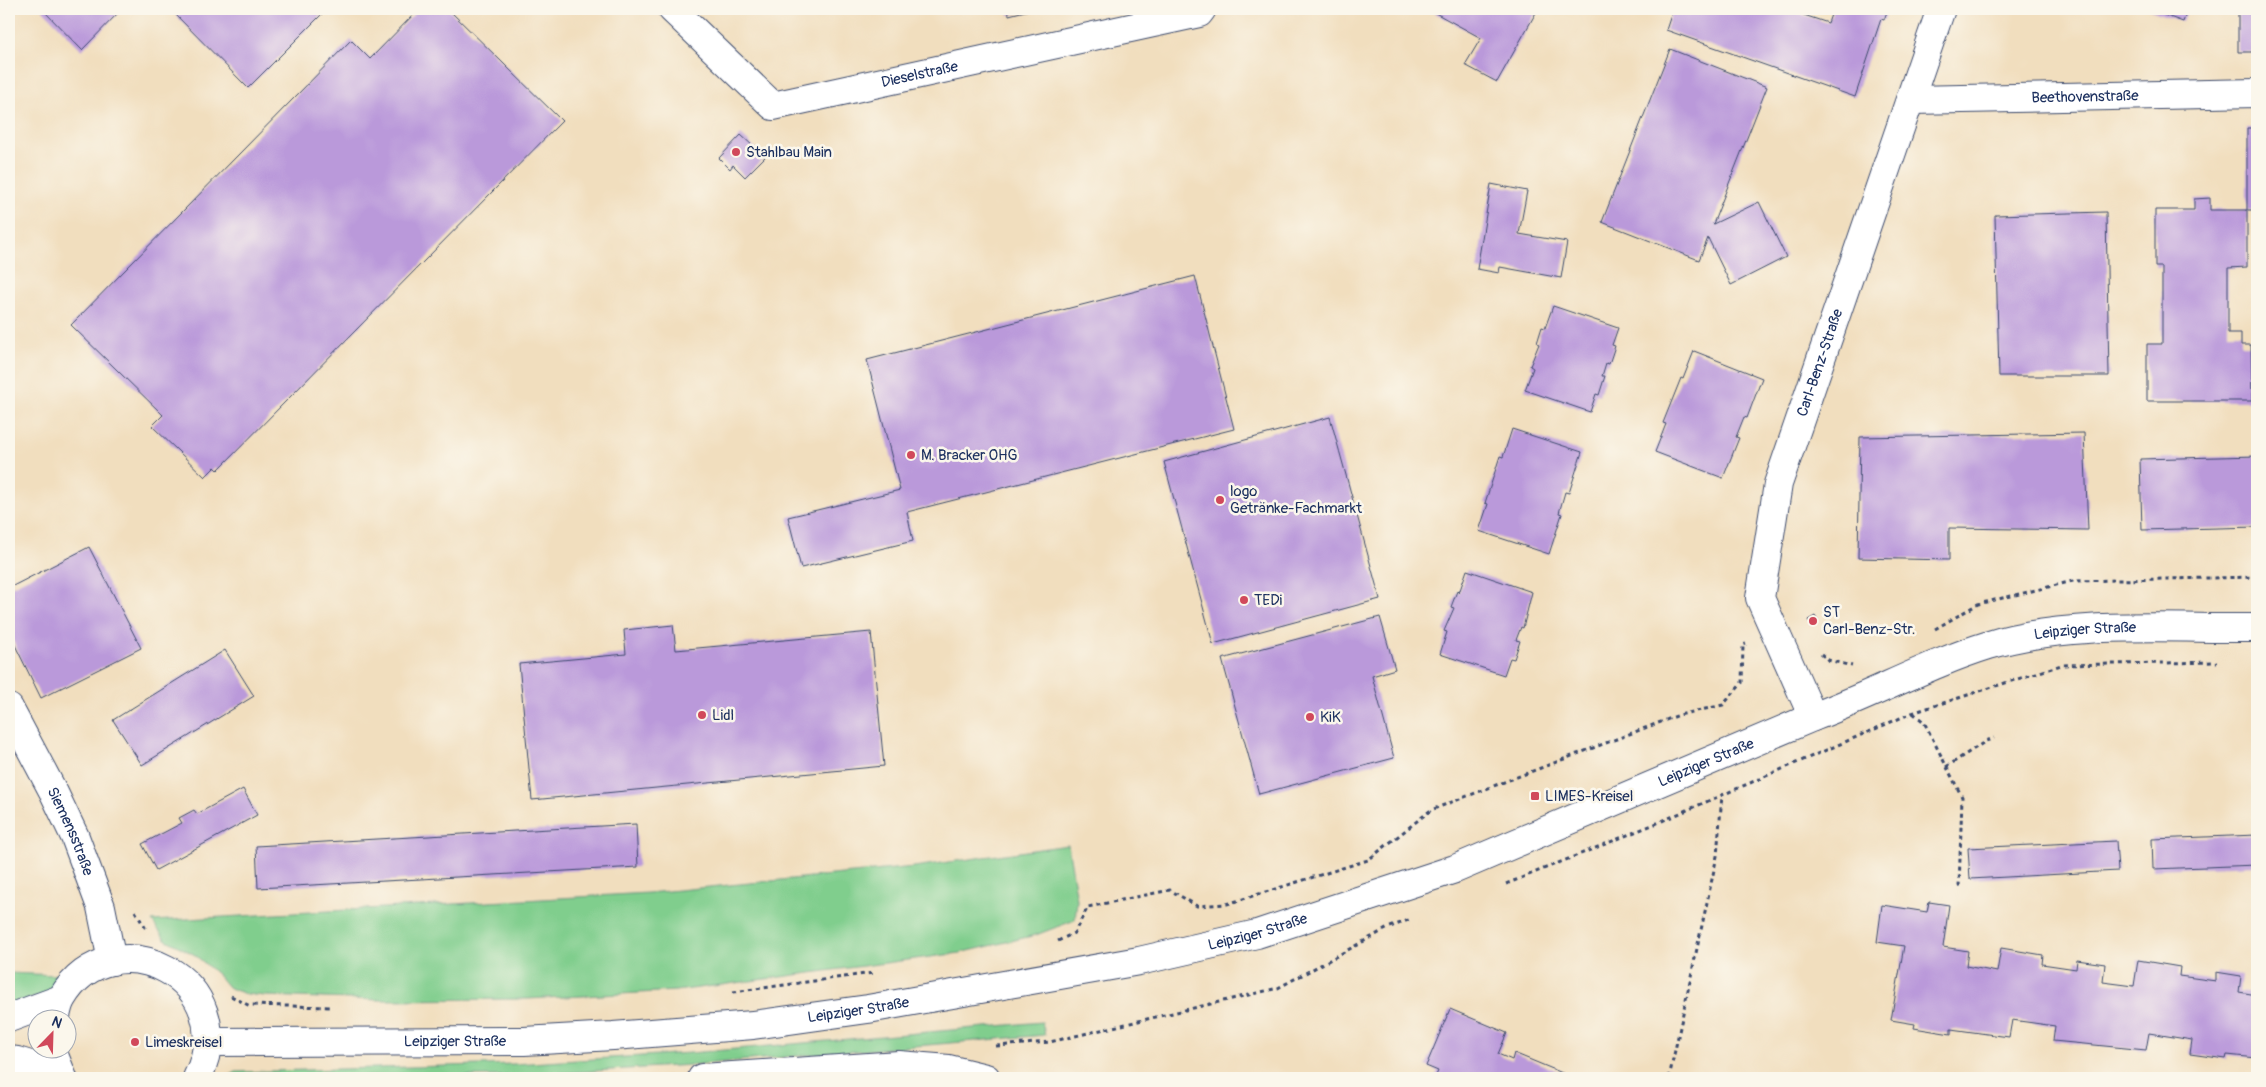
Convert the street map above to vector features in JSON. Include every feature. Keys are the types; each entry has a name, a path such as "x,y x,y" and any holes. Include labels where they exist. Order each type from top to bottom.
{"main road":[{"name":"Dieselstraße","path":"672,9 773,106 1199,13 1202,9"},
{"name":"Carl-Benz-Straße","path":"1813,717 1760,598 1778,484 1941,9"},
{"name":"Beethovenstraße","path":"1911,100 2257,92"},
{"name":"Leipziger Straße","path":"208,1042 524,1041 753,1025 868,1009 1140,961 1257,934 1455,868 1813,717 1849,704 1932,664 1990,644 2043,634 2103,629 2257,628"},
{"name":"Siemensstraße","path":"9,708 75,837 101,907 112,961"},
{"path":"9,1018 58,1009 82,975 98,966 112,961 136,959 157,964 176,974 190,987 202,1006 207,1022 208,1042 205,1062 197,1078"},
{"path":"9,1060 58,1067"},
{"path":"702,1078 899,1065 949,1069 986,1078"}],"path":[{"path":"1930,631 1978,604 2074,581 2257,577"},
{"path":"1053,944 1074,933 1088,907 1170,890 1197,906 1227,904 1368,860 1430,810 1679,716 1723,705 1742,683 1743,646 1774,630"},
{"path":"1816,650 1828,660 1852,666 1860,664"},
{"path":"1497,888 1655,824 1912,713 2061,665 2218,662"},
{"path":"1912,713 1924,722 1962,797 1958,888"},
{"path":"1946,767 1986,741 1994,738"},
{"path":"1669,1078 1717,856 1722,795"},
{"path":"101,907 130,902 149,934"},
{"path":"986,1048 1006,1044 1050,1042 1278,988 1388,928 1415,918"},
{"path":"731,993 877,973"},
{"path":"224,993 248,1005 331,1008"}],"green space":[{"path":"1068,845 1077,900 1075,920 1036,935 960,953 676,991 527,999 380,1000 245,994 228,987 218,975 195,955 165,939 152,921 648,893 914,867"},
{"path":"9,973 57,975 51,992 9,1006"},
{"path":"1042,1022 1045,1035 691,1065 514,1076 225,1078 236,1072 514,1064 690,1053"}],"building":[{"path":"42,9 122,9 82,50"},
{"path":"170,9 327,9 248,88"},
{"path":"419,9 448,9 562,121 218,470 215,467 205,477 152,426 163,415 71,325 351,40 370,59"},
{"path":"1008,9 1033,9 1009,15"},
{"path":"1428,9 1538,9 1497,82 1465,65 1481,38"},
{"path":"1673,9 1786,9 1828,23 1833,9 1888,9 1884,20 1881,19 1855,97 1666,30"},
{"path":"2148,9 2188,9 2183,22"},
{"path":"2238,9 2257,9 2257,52 2238,52"},
{"path":"1670,49 1767,87 1713,224 1759,202 1786,257 1731,285 1708,238 1699,260 1602,222"},
{"path":"2247,128 2257,128 2257,210 2247,210"},
{"path":"741,135 765,157 745,177 733,165 730,169 719,158"},
{"path":"1491,184 1527,191 1519,234 1567,242 1561,278 1500,267 1499,273 1477,269"},
{"path":"2210,198 2210,210 2247,210 2247,267 2228,268 2228,333 2241,333 2241,345 2251,345 2252,401 2147,401 2147,344 2162,344 2162,267 2155,267 2155,210 2194,210 2194,199"},
{"path":"2106,212 2109,376 1999,376 1995,215"},
{"path":"1195,276 1234,429 907,512 913,541 801,568 788,517 900,490 867,360"},
{"path":"1553,306 1618,328 1612,345 1615,346 1609,364 1606,363 1602,376 1605,376 1599,395 1596,394 1590,412 1525,390 1533,368 1530,366 1539,344 1537,343 1542,327 1545,328"},
{"path":"1694,351 1762,378 1747,418 1744,417 1736,437 1739,438 1723,478 1655,452 1666,424 1663,423"},
{"path":"1330,417 1380,599 1213,644 1164,462"},
{"path":"1512,429 1582,452 1569,493 1565,492 1559,513 1562,514 1549,554 1479,531 1488,504 1485,503 1500,456 1503,457"},
{"path":"2084,433 2088,530 1949,528 1949,560 1858,558 1860,437"},
{"path":"2257,456 2257,527 2142,530 2140,459"},
{"path":"89,547 141,648 41,698 9,633 9,588"},
{"path":"1467,570 1532,592 1523,628 1521,627 1516,640 1520,641 1514,659 1510,658 1504,675 1440,654 1447,632 1444,631 1454,608 1451,607 1457,591 1459,593"},
{"name":"ST Carl-Benz-Str.","path":"1815,616 1818,621 1811,625 1808,620"},
{"name":"KiK","path":"1380,617 1395,669 1372,676 1394,758 1259,794 1222,659"},
{"name":"Lidl","path":"673,625 676,650 871,632 884,766 532,800 519,664 626,654 624,630"},
{"path":"225,650 254,696 142,765 113,720"},
{"path":"243,789 257,815 156,870 142,844 182,823 179,818 194,810 197,814"},
{"path":"636,824 638,867 258,888 256,846"},
{"path":"2257,835 2257,865 2153,869 2152,839"},
{"path":"2116,841 2118,871 1970,879 1968,848"},
{"path":"1929,902 1949,905 1943,947 1968,951 1966,966 1997,972 2001,948 2043,955 2042,964 2076,969 2077,960 2105,964 2103,982 2134,986 2138,960 2180,967 2179,976 2216,981 2216,972 2241,976 2239,992 2257,995 2257,1058 2227,1055 2226,1059 2190,1054 2192,1040 2149,1033 2146,1050 2053,1041 2055,1026 2012,1020 2009,1037 1951,1029 1951,1034 1914,1028 1915,1024 1891,1020 1904,946 1877,942 1882,905 1927,912"},
{"path":"1450,1009 1507,1033 1498,1054 1512,1060 1514,1053 1572,1077 1435,1078 1438,1071 1426,1066"}],"place":[{"name":"Stahlbau Main","path":"736,152"},
{"name":"M. Bracker OHG","path":"911,455"},
{"name":"logo Getränke-Fachmarkt","path":"1220,500"},
{"name":"TEDi","path":"1244,600"},
{"name":"ST Carl-Benz-Str.","path":"1813,621"},
{"name":"Lidl","path":"702,715"},
{"name":"KiK","path":"1310,717"},
{"name":"LIMES-Kreisel","path":"1535,796"},
{"name":"Limeskreisel","path":"135,1042"}]}
